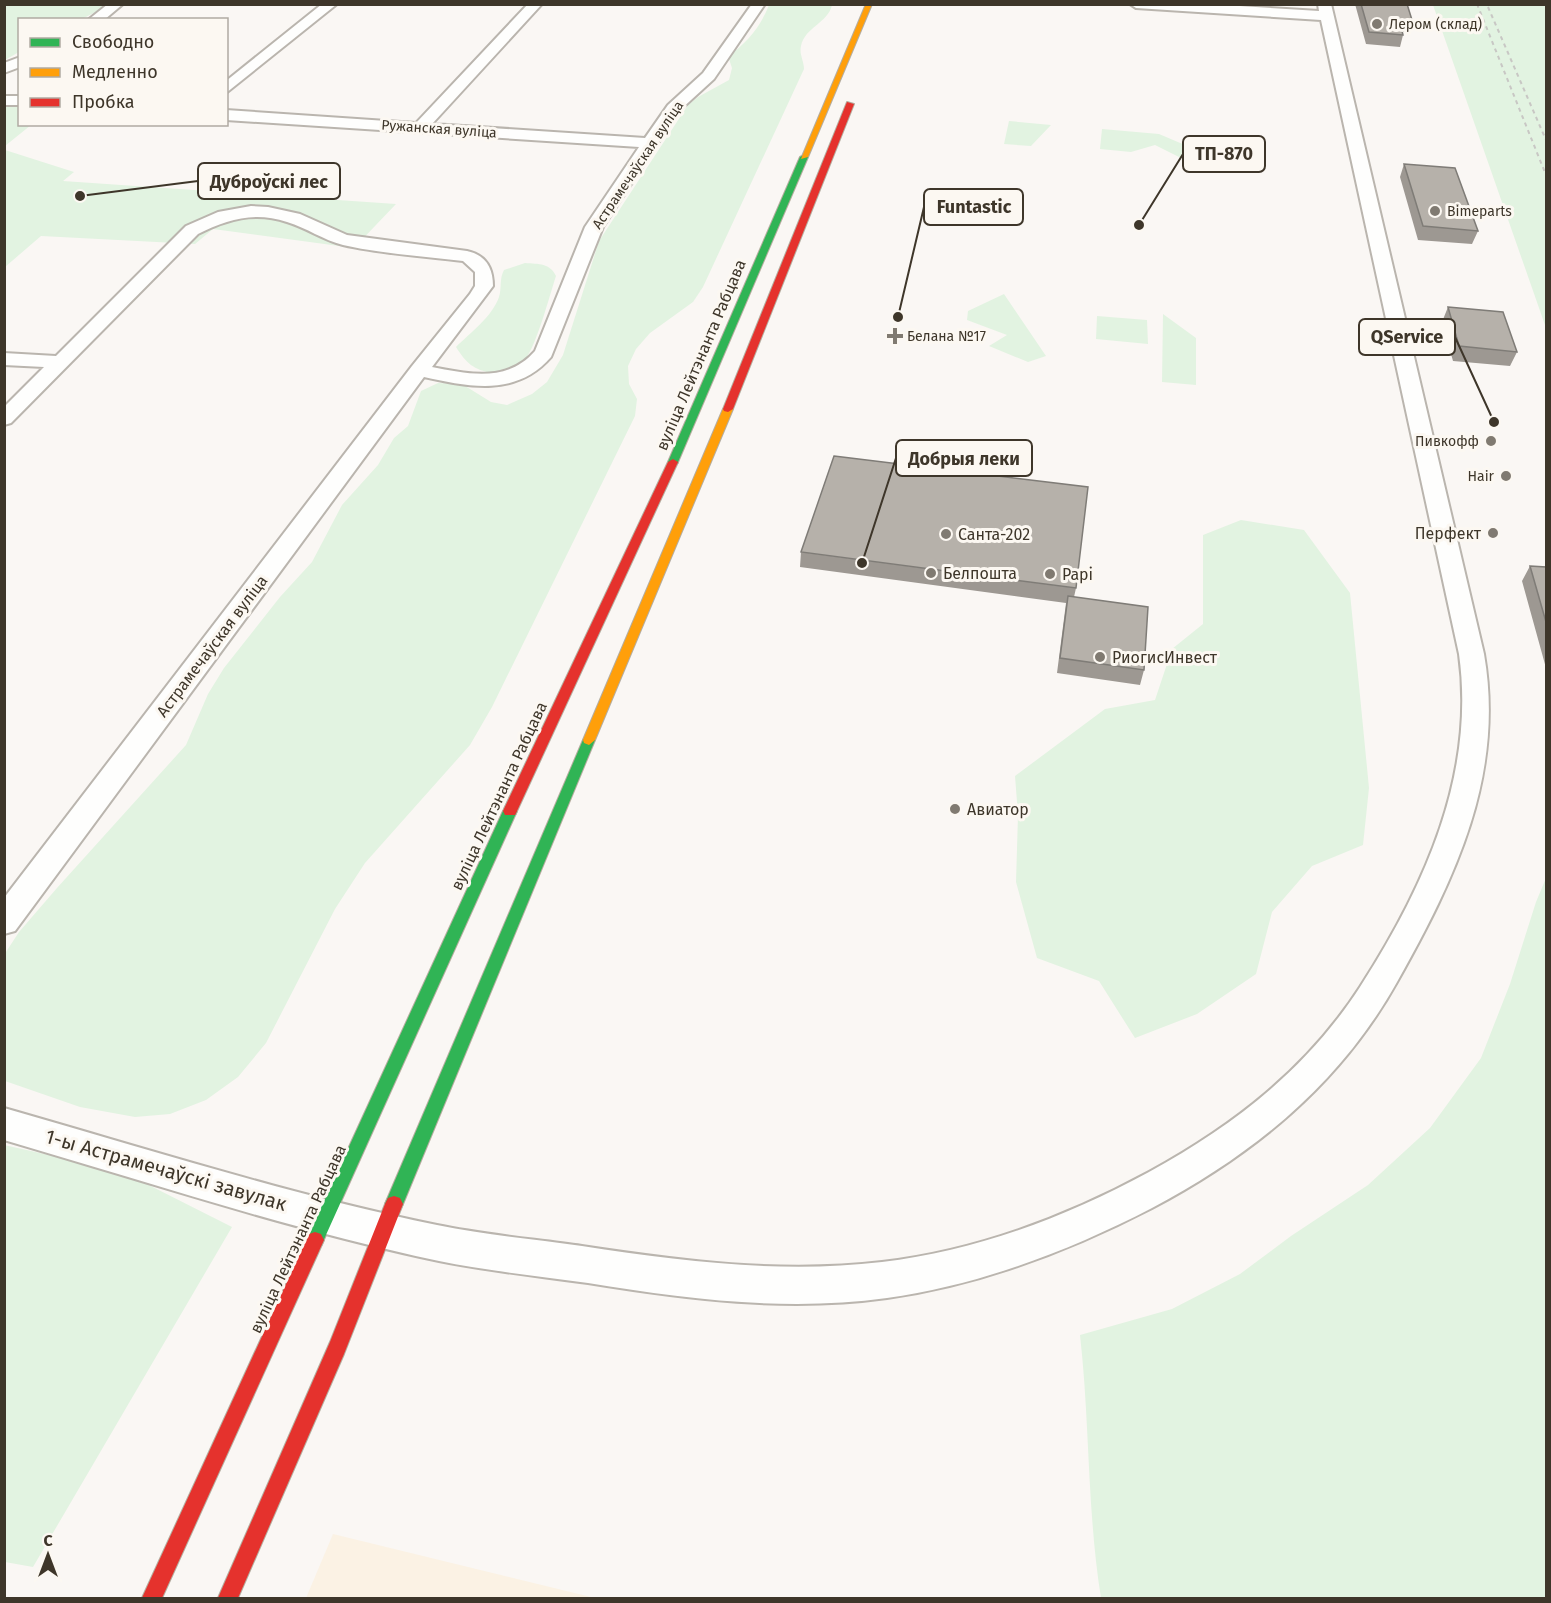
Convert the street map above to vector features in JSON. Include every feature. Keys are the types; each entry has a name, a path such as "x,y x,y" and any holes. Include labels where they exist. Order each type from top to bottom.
{"highway":[{"name":"вуліца Лейтэнанта Рабцава","path":"152,1599 510,811 673,463 869,4"},
{"path":"228,1599 337,1347 382,1230 714,444 855,91"}],"street":[{"path":"97,18 117,4"},
{"path":"228,87 331,4"},
{"path":"421,127 536,4"},
{"name":"Астрамечаўская вуліца","path":"419,370 471,381 509,378 528,371 538,363 594,227 680,100 709,76 723,52 759,4"},
{"path":"1136,4 1326,10"},
{"name":"1-ы Астрамечаўскі завулак","path":"4,1124 382,1230 440,1243 645,1276 722,1284 809,1286 885,1280 1022,1249 1100,1217 1178,1176 1251,1130 1316,1071 1363,1013 1396,957 1445,853 1472,769 1477,715 1473,662 1464,615 1326,10"},
{"path":"4,69 18,62"},
{"name":"Ружанская вуліца","path":"228,115 651,142"},
{"name":"Астрамечаўская вуліца","path":"4,922 419,370 478,296 486,278 484,271 475,260 439,250 346,240 331,236 294,218 268,212 234,213 218,217 192,230 61,362"},
{"path":"4,359 61,362"},
{"path":"4,419 61,362"}],"shaded area":[{"path":"333,1534 595,1598 306,1598"}],"green space":[{"path":"5,5 109,5 84,18 18,18 18,53 5,60"},
{"path":"769,5 832,5 826,16 803,40 801,55 804,69 703,287 693,302 650,333 636,349 628,366 629,384 637,399 635,416 492,707 470,745 365,863 335,909 266,1043 238,1077 206,1100 170,1114 135,1117 80,1107 5,1081 4,955 19,932 186,745 208,694 224,668 280,597 312,562 342,505 378,465 394,438 408,426 421,391 438,383 462,384 491,402 507,405 532,394 547,382 563,355 599,241 688,105 729,80 732,68 728,56 753,34"},
{"path":"1433,5 1546,5 1546,328"},
{"path":"5,104 18,106 18,126 30,126 5,146"},
{"path":"1009,121 1051,125 1031,146 1004,144"},
{"path":"1102,129 1159,134 1192,148 1193,164 1155,145 1131,152 1100,149"},
{"path":"5,150 74,172 63,181 396,204 354,248 213,229 195,244 41,236 5,267"},
{"path":"525,263 547,266 556,276 532,347 522,364 512,370 495,373 475,368 456,347 480,324 496,304 504,270"},
{"path":"1004,294 1046,356 1028,362 989,346 1007,335 967,320 968,311"},
{"path":"1163,314 1196,338 1196,385 1162,382"},
{"path":"1097,316 1147,320 1148,344 1096,339"},
{"path":"1241,520 1304,530 1350,593 1369,788 1363,845 1312,866 1272,912 1256,974 1197,1014 1135,1038 1099,981 1037,958 1016,882 1018,815 1015,776 1105,709 1155,700 1172,649 1203,624 1203,535"},
{"path":"1546,878 1546,1598 1101,1598 1093,1533 1080,1335 1172,1309 1240,1274 1291,1236 1368,1185 1430,1128 1481,1058 1510,984"},
{"path":"4,1145 121,1171 232,1227 33,1567 5,1562"}],"building":[{"path":"1361,4 1407,4 1412,20 1399,19 1403,35 1369,32"},
{"name":"Bimeparts","path":"1404,164 1455,168 1478,231 1423,226"},
{"path":"1448,307 1503,312 1517,352 1459,346"},
{"name":"Санта-202","path":"834,456 1088,487 1076,588 801,552"},
{"path":"1530,566 1546,567 1546,622"},
{"path":"1068,596 1148,607 1144,670 1060,658"}],"railway":[{"path":"1477,4 1546,175"},
{"path":"1488,7 1546,140"}],"traffic: fast":[{"path":"673,462 804,157"},
{"path":"394,1204 589,740"},
{"path":"315,1240 510,811"}],"traffic: slow":[{"path":"804,157 869,4"},
{"path":"589,740 728,409"}],"traffic: jam":[{"path":"728,409 850,104"},
{"path":"510,811 673,462"},
{"path":"228,1598 337,1347 394,1204"},
{"path":"152,1598 315,1240"}],"place":[{"name":"Лером (склад)","path":"1377,24"},
{"name":"Дуброўскі лес","path":"80,196"},
{"name":"Bimeparts","path":"1435,211"},
{"name":"ТП-870","path":"1139,225"},
{"name":"Funtastic","path":"898,317"},
{"name":"Белана №17","path":"895,336"},
{"name":"QService","path":"1494,422"},
{"name":"Пивкофф","path":"1491,441"},
{"name":"Hair","path":"1506,476"},
{"name":"Перфект","path":"1493,533"},
{"name":"Санта-202","path":"946,534"},
{"name":"Добрыя леки","path":"862,563"},
{"name":"Белпошта","path":"931,573"},
{"name":"Papi","path":"1050,574"},
{"name":"РиогисИнвест","path":"1100,657"},
{"name":"Авиатор","path":"955,809"}]}
